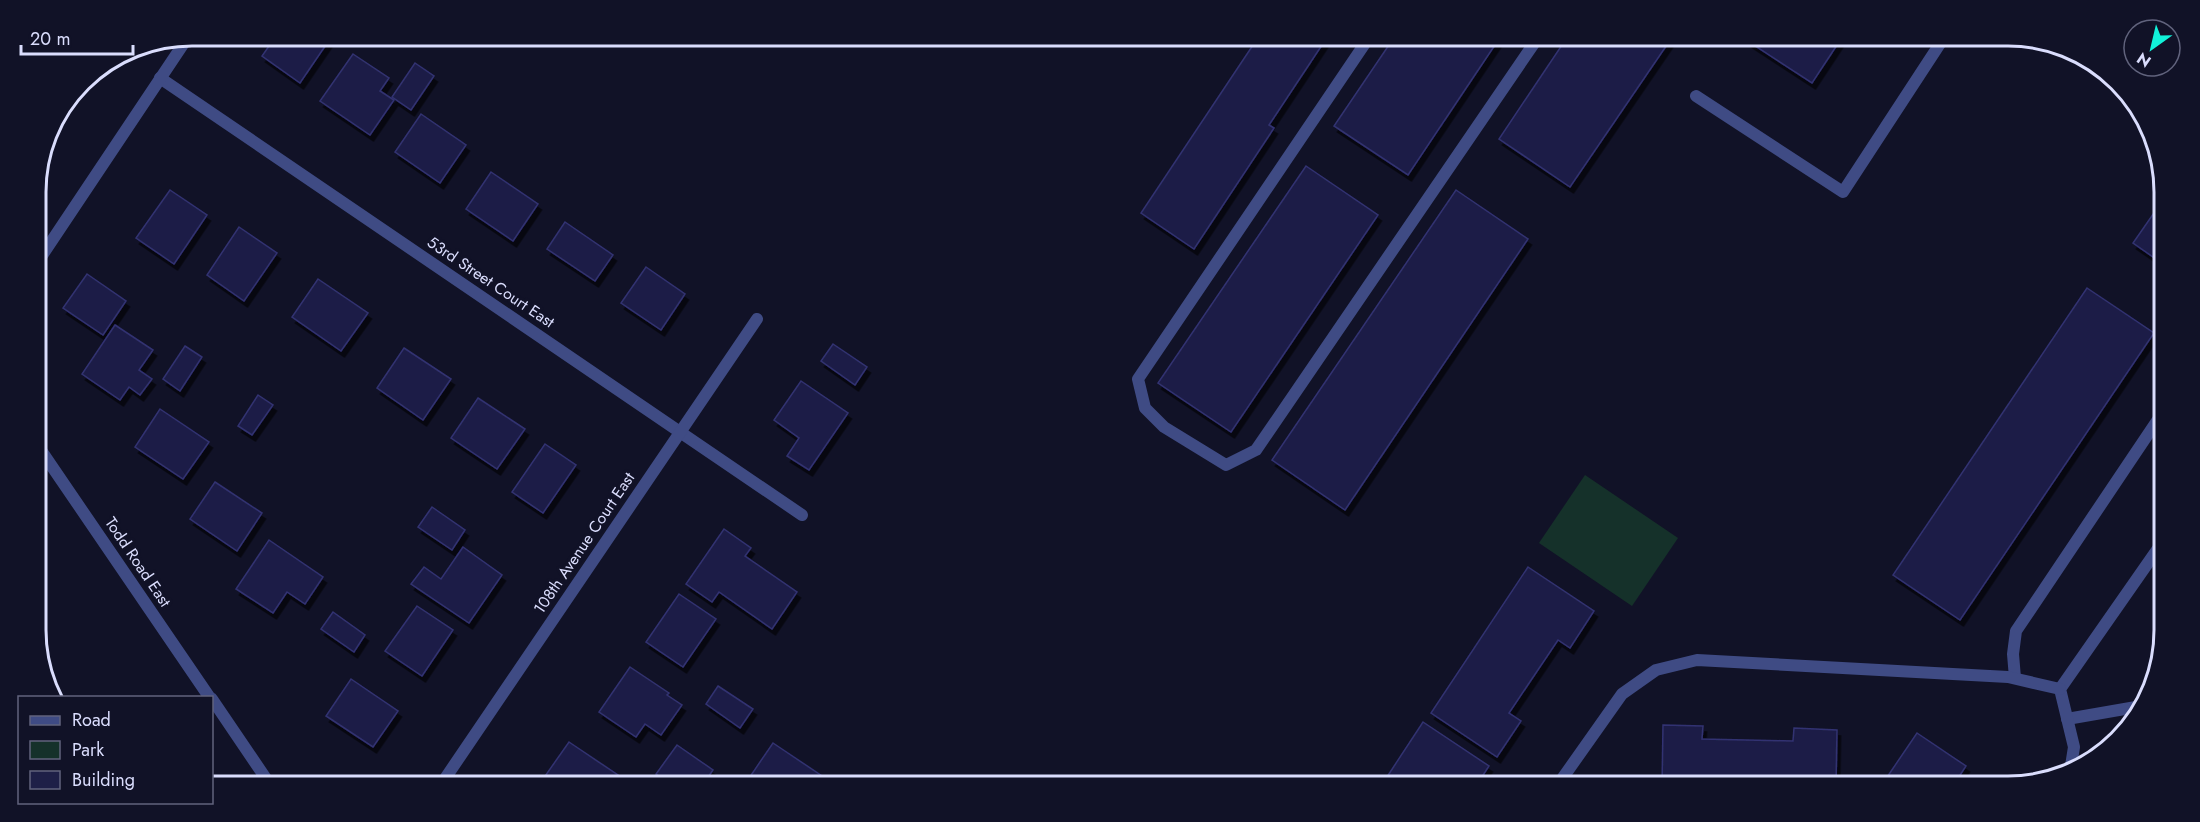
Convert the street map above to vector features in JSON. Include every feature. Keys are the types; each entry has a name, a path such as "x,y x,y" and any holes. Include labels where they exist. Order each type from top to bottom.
{"street":[{"path":"1363,46 1138,379 1145,408 1164,427 1226,465 1256,450 1532,46"},
{"path":"1696,96 1843,192 1938,46"},
{"path":"47,248 181,47"},
{"name":"53rd Street Court East","path":"160,78 802,516"},
{"name":"108th Avenue Court East","path":"447,776 757,319"},
{"path":"2015,678 2013,654 2016,631 2154,425"},
{"name":"Todd Road East","path":"46,458 210,696"},
{"path":"2072,760 2074,747 2060,689 2154,554"},
{"path":"1565,775 1623,694 1656,670 1697,660 2015,678 2060,689"},
{"name":"Todd Road East","path":"213,701 264,776"},
{"path":"2067,719 2130,708"}],"green space":[{"path":"1585,475 1678,538 1632,606 1539,543"}],"building":[{"path":"269,46 325,46 300,83 262,56"},
{"path":"1252,46 1321,46 1269,125 1274,128 1194,249 1141,213"},
{"path":"1388,46 1494,46 1408,175 1334,126"},
{"path":"1561,46 1666,46 1570,187 1499,139"},
{"path":"1755,46 1836,46 1812,83"},
{"path":"353,54 389,78 380,91 394,100 370,135 320,101"},
{"path":"415,63 434,76 411,110 392,97"},
{"path":"421,114 466,145 440,183 395,152"},
{"path":"1306,166 1378,215 1231,432 1158,383"},
{"path":"491,172 538,204 513,241 466,209"},
{"path":"170,190 207,215 174,264 136,238"},
{"path":"1456,190 1528,239 1345,510 1272,460"},
{"path":"2154,213 2154,258 2133,243"},
{"path":"565,222 613,255 595,281 547,249"},
{"path":"239,227 277,253 244,301 207,275"},
{"path":"646,267 685,294 661,330 621,303"},
{"path":"87,274 126,301 103,335 63,308"},
{"path":"318,279 368,313 341,351 292,317"},
{"path":"2087,288 2154,333 1960,620 1893,575"},
{"path":"115,325 153,350 139,370 152,379 140,395 129,387 120,400 82,374"},
{"path":"833,344 867,367 855,385 821,361"},
{"path":"185,346 202,357 180,391 163,379"},
{"path":"404,348 451,379 423,420 377,388"},
{"path":"801,381 848,413 809,470 787,456 799,438 774,420"},
{"path":"258,395 273,405 252,435 238,426"},
{"path":"478,398 525,429 497,469 451,438"},
{"path":"160,409 209,442 183,479 135,447"},
{"path":"545,444 576,465 543,513 512,492"},
{"path":"215,482 262,513 237,551 190,519"},
{"path":"432,507 465,530 452,550 418,527"},
{"path":"724,529 751,548 745,556 797,592 772,629 719,592 712,602 686,584"},
{"path":"269,540 323,577 305,604 287,592 273,613 236,589"},
{"path":"463,547 502,575 469,623 411,584 424,567 441,579"},
{"path":"1528,567 1594,611 1570,648 1558,640 1509,713 1521,721 1497,757 1431,713"},
{"path":"679,594 716,619 683,667 646,642"},
{"path":"417,606 453,630 422,676 385,651"},
{"path":"333,612 365,635 354,652 321,629"},
{"path":"630,667 669,693 667,695 682,705 661,735 645,724 636,737 599,712"},
{"path":"351,679 398,711 373,747 326,716"},
{"path":"718,686 753,709 740,728 706,704"},
{"path":"1423,722 1489,766 1483,775 1388,775"},
{"path":"1663,725 1703,726 1702,739 1793,741 1794,728 1837,730 1836,775 1662,775"},
{"path":"1917,733 1966,766 1960,775 1888,775"},
{"path":"569,742 618,775 617,776 545,776"},
{"path":"773,743 822,776 751,776"},
{"path":"677,745 713,770 709,776 656,774"}]}
